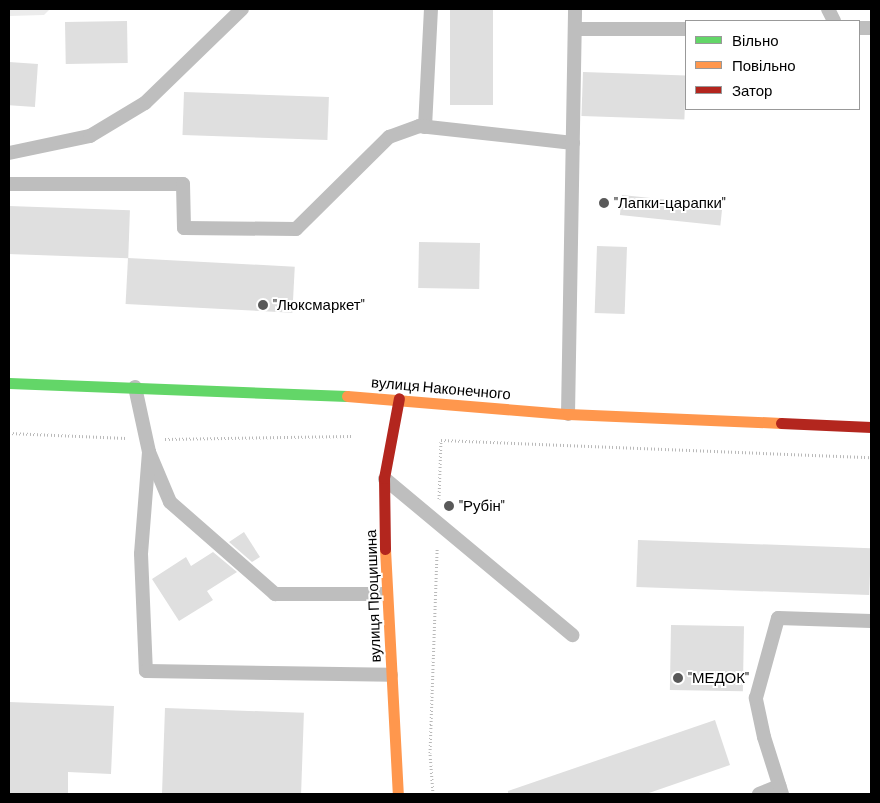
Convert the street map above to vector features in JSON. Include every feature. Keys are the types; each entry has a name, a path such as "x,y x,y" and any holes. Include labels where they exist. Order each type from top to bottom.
{"street":[{"name":"вулиця Наконечного","path":"9,383 399,398 568,414 871,427"},
{"name":"вулиця Процишина","path":"398,794 386,594 384,478 399,398"}],"lane":[{"path":"9,153 90,136 145,103 242,9"},
{"path":"425,127 431,9"},
{"path":"568,414 575,9"},
{"path":"574,28 685,29"},
{"path":"9,184 183,184 184,228 296,229 389,137 425,127 573,143"},
{"path":"135,387 147,445 170,502 275,594 386,594"},
{"path":"147,445 140,554 146,671 391,674"},
{"path":"384,478 572,635"},
{"path":"759,794 781,790 764,737 756,698 778,618 871,621"}],"path":[{"path":"9,433 147,445 352,436"},
{"path":"433,794 430,753 441,440 871,457"}],"shaded area":[{"path":"9,9 50,9 44,15 9,16"}],"building":[{"path":"450,9 493,9 493,105 450,105"},
{"path":"127,21 128,63 66,64 65,22"},
{"path":"9,62 38,64 35,107 9,105"},
{"path":"583,72 685,76 684,120 581,116"},
{"path":"184,92 329,97 327,140 182,135"},
{"path":"622,195 722,206 720,225 620,215"},
{"path":"9,206 130,210 128,258 9,254"},
{"path":"419,242 480,243 479,289 418,288"},
{"path":"597,246 627,247 625,314 595,313"},
{"path":"128,258 295,267 292,313 126,304"},
{"path":"244,532 260,557 252,562 229,542"},
{"path":"638,540 871,548 869,595 636,587"},
{"path":"213,552 237,572 207,591 213,600 179,621 152,579 186,557 191,566"},
{"path":"671,625 744,626 743,691 670,690"},
{"path":"9,702 114,706 111,774 68,772 68,794 9,794"},
{"path":"165,708 304,713 301,794 162,794"},
{"path":"715,720 730,765 646,794 508,794 508,791"}],"traffic: fast":[{"path":"9,383 347,396"}],"traffic: slow":[{"path":"347,396 568,414 781,423"},
{"path":"385,549 398,794"}],"traffic: jam":[{"path":"385,549 384,478 399,398"},
{"path":"781,423 871,427"}],"place":[{"name":"\"Лапки-царапки\"","path":"604,203"},
{"name":"\"Люксмаркет\"","path":"263,305"},
{"name":"\"Рубін\"","path":"449,506"},
{"name":"\"МЕДОК\"","path":"678,678"}]}
